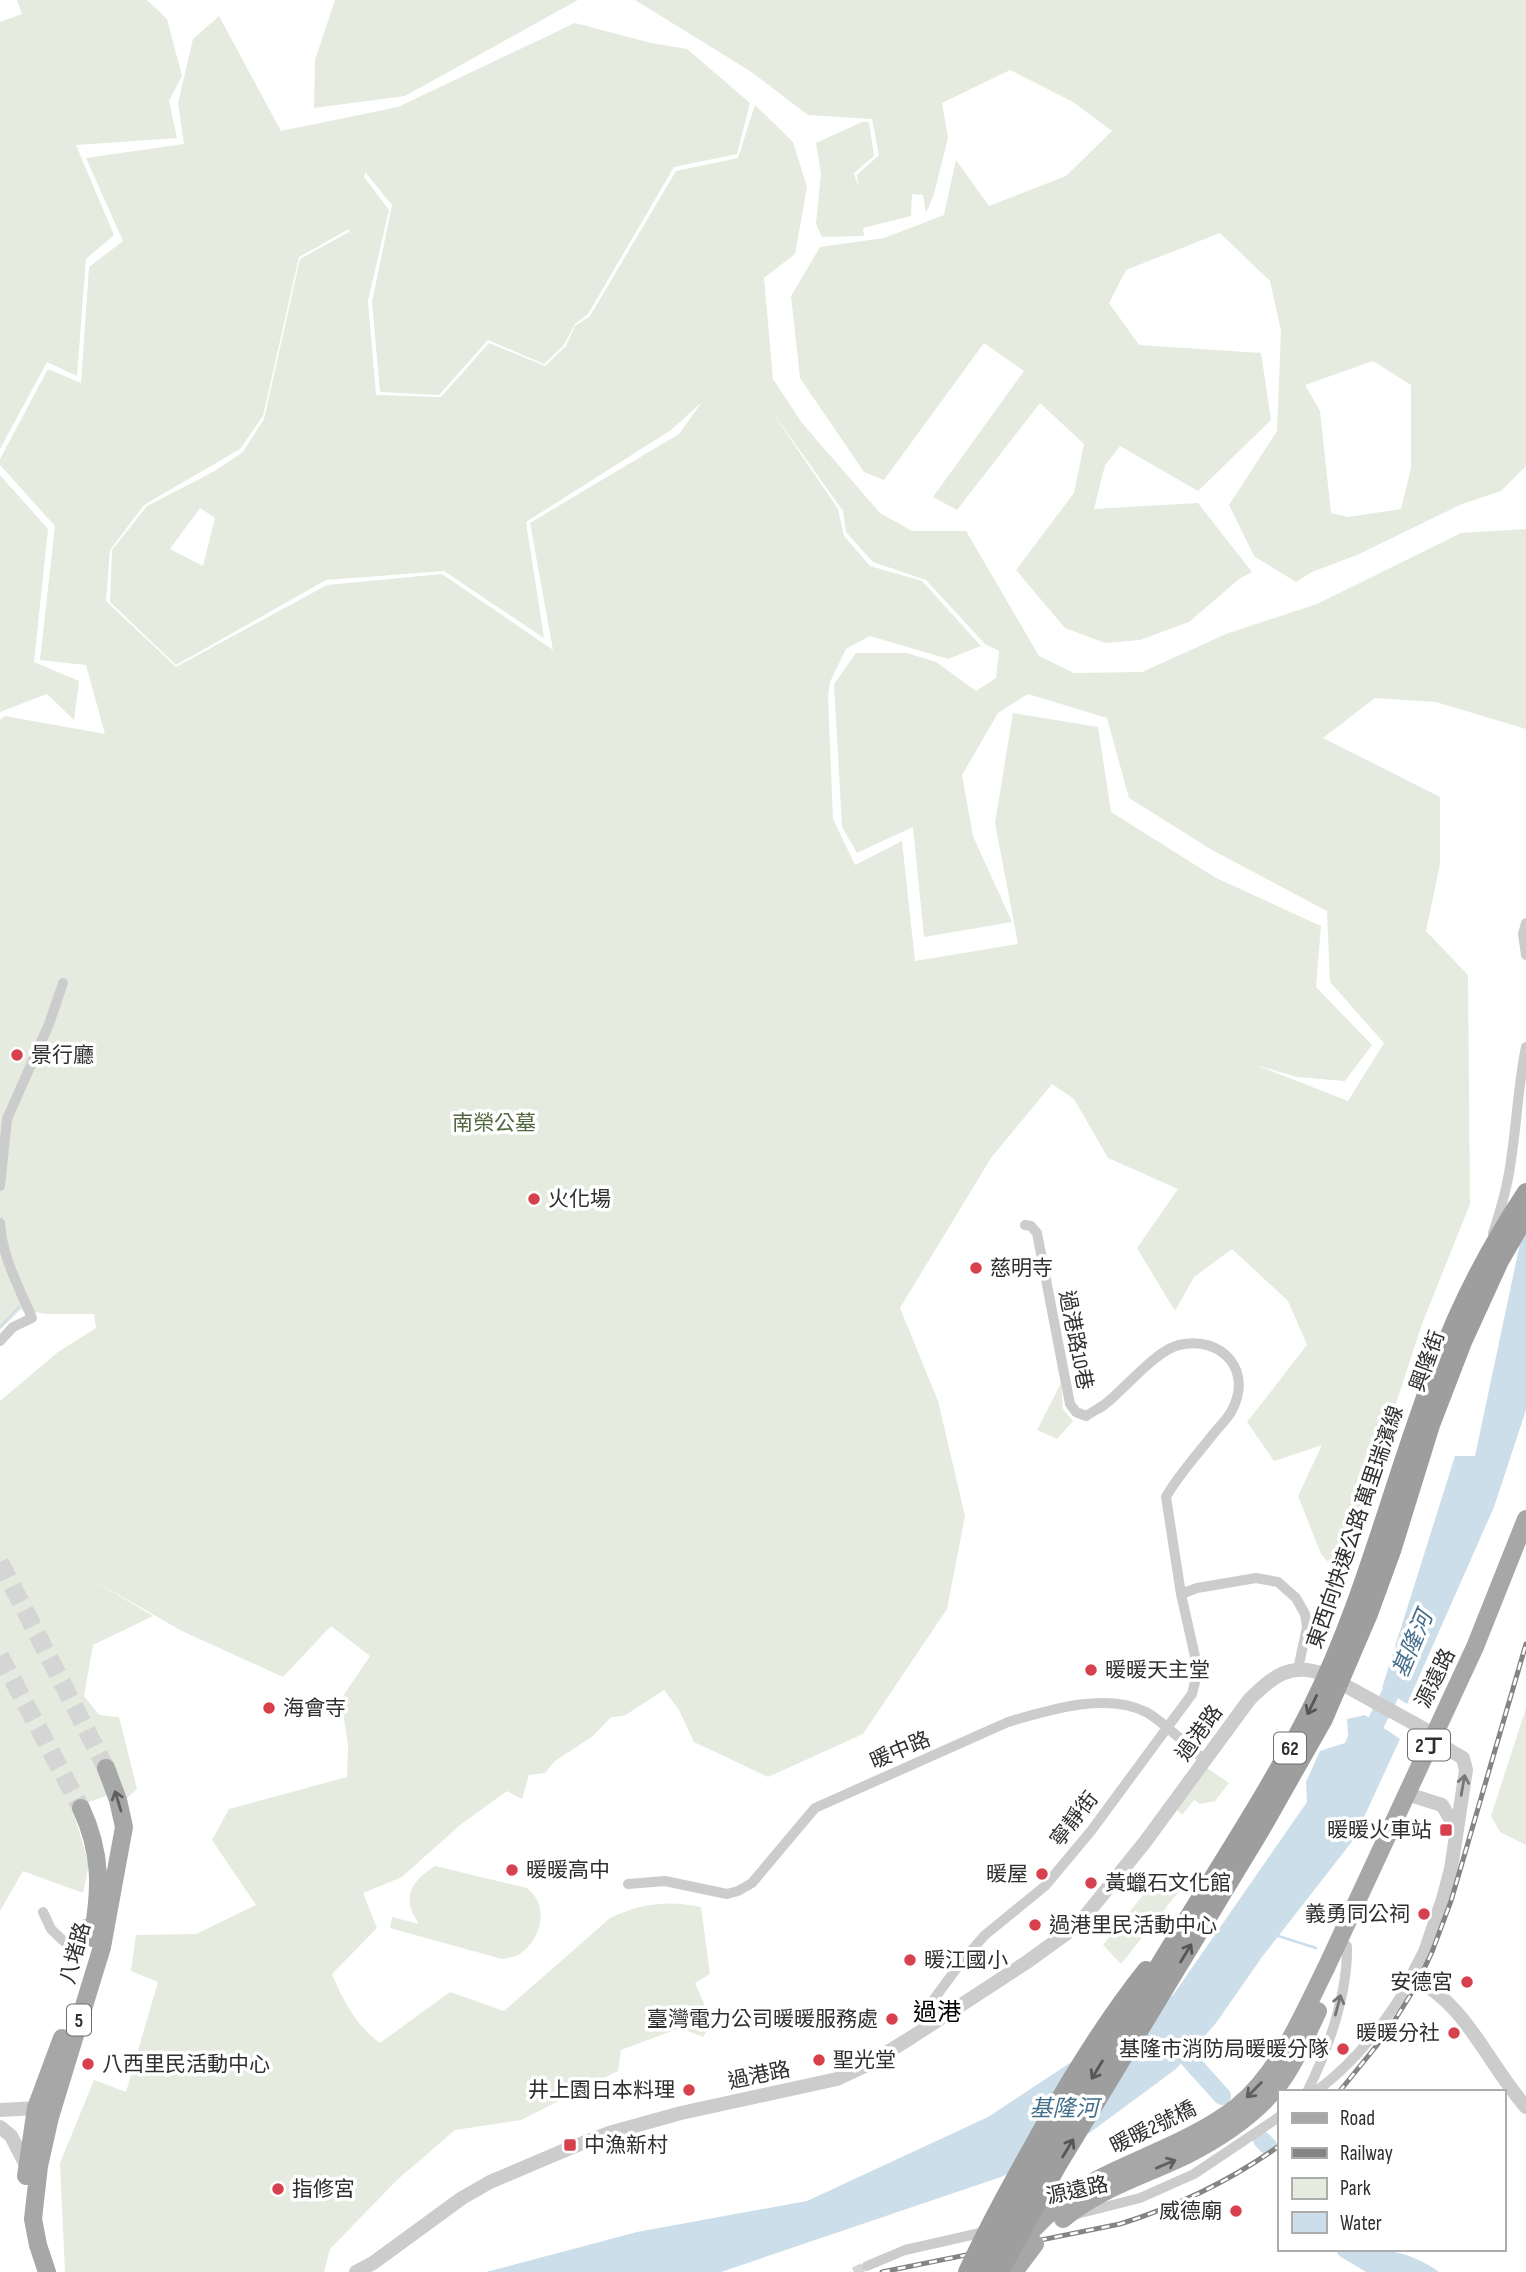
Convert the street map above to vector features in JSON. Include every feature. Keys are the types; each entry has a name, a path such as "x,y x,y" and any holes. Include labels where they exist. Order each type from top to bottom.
{"highway":[{"name":"東西向快速公路 萬里瑞濱線","path":"983,2272 1030,2183 1254,1810 1312,1707 1379,1542 1437,1363 1463,1302 1503,1226 1526,1192"},
{"name":"東西向快速公路 萬里瑞濱線","path":"1003,2271 1058,2165 1261,1830 1324,1719 1369,1614 1392,1551 1430,1425 1463,1342 1500,1261 1526,1216"},
{"path":"967,2272 1022,2165 1086,2054 1119,2003 1148,1967"}],"main road":[{"name":"源遠路","path":"1330,1970 1347,1946 1411,1795 1432,1737 1475,1647 1526,1519"},
{"name":"源遠路","path":"1432,1737 1483,1652 1526,1543"},
{"name":"八堵路","path":"47,2272 33,2220 43,2112 102,1947 124,1827 118,1800 106,1768"},
{"name":"源遠路","path":"1330,1970 1411,1795"},
{"name":"八堵路","path":"36,2272 27,2247 22,2214 27,2167 92,1942 99,1892 97,1849 81,1808"},
{"path":"91,1829 107,1831 124,1827"},
{"path":"97,1849 110,1847 121,1850"},
{"name":"暖暖2號橋","path":"1003,2271 1038,2226 1078,2191 1100,2178 1197,2134 1238,2105 1271,2070 1330,1970"}],"street":[{"path":"1526,923 1523,934 1526,955"},
{"path":"0,1186 7,1119 49,1024 62,983"},
{"name":"興隆街","path":"1335,1680 1506,1192 1519,1079 1526,1047"},
{"path":"0,1223 1,1241 6,1257 32,1318 13,1327 0,1341"},
{"name":"過港路10巷","path":"1025,1225 1031,1226 1037,1233 1070,1404 1076,1412 1086,1416 1105,1404 1157,1357 1177,1345 1212,1345 1223,1350 1236,1366 1237,1392 1232,1411 1174,1483 1166,1497 1181,1594"},
{"path":"1181,1594 1197,1588 1256,1578 1278,1582 1296,1598 1305,1614 1307,1627 1298,1669 1313,1670 1335,1680 1432,1737 1465,1762 1451,1869 1424,1952 1396,2005 1350,2063 1317,2090"},
{"name":"寧靜街","path":"933,2023 934,1999 948,1980 985,1935 1053,1877 1192,1694 1198,1670 1181,1594"},
{"name":"過港路","path":"356,2272 373,2263 462,2198 490,2182 609,2133 681,2113 837,2079 865,2066 933,2023 1078,1925 1145,1842 1257,1692 1278,1675 1298,1669"},
{"name":"暖中路","path":"628,1884 665,1881 727,1894 738,1891 752,1883 815,1808 1008,1722 1034,1715 1090,1704 1132,1707 1148,1713 1205,1760"},
{"path":"1411,1795 1442,1805 1451,1820 1454,1840"},
{"path":"43,1912 51,1929 71,1948 78,1946 86,1924 95,1922"},
{"name":"源遠路","path":"1308,2090 1324,2057 1348,1968 1347,1946"},
{"path":"1412,1977 1432,1988 1473,2030 1510,2089 1526,2107"},
{"path":"0,2110 9,2108 43,2112"},
{"name":"源遠路","path":"867,2266 905,2250 1140,2199 1194,2174 1278,2118"},
{"path":"0,2127 11,2136 27,2167"}],"green space":[{"path":"17,0 147,0 167,19 182,76 169,101 177,138 76,145 114,235 86,259 77,376 47,362 0,449 0,22 22,14"},
{"path":"335,0 578,0 405,96 314,108 315,60"},
{"path":"635,0 1526,0 1526,466 1501,491 1462,504 1357,555 1312,572 1296,582 1254,556 1229,505 1277,431 1281,331 1270,281 1220,233 1126,270 1109,303 1139,345 1261,353 1271,420 1198,491 1120,446 1105,465 1094,509 1198,503 1252,572 1239,579 1189,622 1140,640 1105,643 1065,628 1016,570 1074,493 1084,444 1040,403 957,510 933,497 1024,371 984,343 884,480 864,472 800,378 791,296 820,247 884,238 944,215 956,160 989,206 1066,176 1112,131 1073,102 1010,70 942,103 948,138 934,194 926,213 923,195 912,194 911,216 863,228 864,236 822,237 816,224 821,174 816,143 862,122 869,122 874,156 854,173 858,187 857,175 879,155 872,119 808,115 750,71","holes":["1373,361 1411,385 1411,468 1401,509 1348,517 1331,513 1320,411 1305,385"]},
{"name":"南榮公墓","path":"219,16 281,131 398,107 575,23 651,43 687,49 750,103 737,154 674,167 588,314 575,324 564,345 544,364 488,340 439,395 380,392 372,302 392,205 365,172 364,179 389,210 368,301 376,395 441,397 489,343 545,366 566,346 575,326 590,316 676,171 738,158 755,105 793,142 807,187 795,254 764,278 773,379 802,423 880,513 912,531 966,531 1039,656 1074,673 1142,672 1226,634 1317,604 1461,533 1526,529 1526,729 1436,702 1375,698 1323,738 1440,797 1440,864 1426,931 1468,975 1470,1204 1422,1324 1340,1575 1321,1554 1298,1496 1322,1445 1274,1461 1247,1422 1307,1345 1288,1301 1232,1249 1194,1277 1175,1311 1137,1248 1178,1189 1108,1158 1074,1099 1052,1084 991,1158 900,1308 938,1401 965,1516 947,1609 863,1734 768,1777 694,1742 679,1710 664,1690 624,1716 611,1717 593,1736 555,1761 545,1773 529,1775 522,1799 507,1791 460,1825 402,1877 363,1893 377,1928 332,1974 351,2012 364,2029 380,2043 450,1992 504,2011 610,1918 644,1906 666,1903 701,1907 710,1974 695,1983 712,2022 703,2037 680,2028 621,2050 618,2071 521,2120 455,2130 397,2180 330,2249 324,2272 65,2272 60,2163 94,2080 126,2092 158,1982 131,1971 136,1935 196,1934 256,1905 212,1840 229,1809 347,1777 348,1745 341,1699 370,1656 331,1626 283,1677 182,1631 86,1576 153,1616 93,1645 84,1696 99,1715 119,1717 137,1789 127,1798 106,1753 95,1761 109,1795 72,1808 89,1864 83,1893 23,1871 0,1911 0,1401 58,1352 96,1328 94,1314 47,1314 20,1310 0,1330 0,720 5,716 105,734 86,665 40,660 55,526 0,465 0,459 48,369 81,383 89,267 123,241 86,158 184,144 178,103 193,39","holes":["349,229 349,232 300,259 264,419 243,452 213,472 147,506 112,550 110,602 176,665 326,580 444,571 544,638 526,522 671,430 702,402 679,434 530,523 553,650 442,574 327,585 176,667 106,601 110,550 144,505 240,449 263,416 299,257","766,403 843,511 846,532 873,562 926,580 985,644 999,651 996,678 976,691 936,662 907,653 856,653 834,684 842,827 857,853 913,827 924,937 1012,922 973,836 962,775 998,713 1028,694 1107,718 1129,798 1212,850 1327,911 1330,982 1384,1043 1348,1101 1256,1065 1297,1077 1345,1081 1372,1045 1316,987 1321,926 1216,878 1111,812 1098,727 1013,713 995,823 1018,944 915,961 902,841 855,865 833,819 828,696 830,682 846,649 870,636 948,659 981,646 922,581 870,566 844,536 838,509","200,508 215,518 203,566 170,549"]},
{"path":"0,475 48,529 34,662 79,681 74,720 47,694 0,712"},
{"path":"1061,1383 1063,1409 1073,1421 1057,1439 1037,1430"},
{"path":"1526,1708 1526,1845 1500,1832 1491,1816"},
{"path":"1204,1766 1229,1783 1215,1801 1200,1804 1194,1800 1182,1815 1175,1808"},
{"path":"435,1866 527,1888 534,1895 541,1913 533,1941 518,1955 502,1959 390,1928 392,1917 419,1924 410,1906 411,1891 419,1878"},
{"path":"1160,1874 1181,1889 1121,1964 1103,1945"}],"water":[{"path":"1526,1215 1526,1410 1494,1507 1407,1704 1382,1688 1455,1456 1475,1456"},
{"path":"1365,1715 1400,1739 1354,1839 1262,1957 1216,2023 1176,2069 1088,2134 1001,2177 721,2272 486,2272 637,2232 807,2201 988,2117 1173,1995 1307,1802 1306,1782 1320,1751 1345,1743 1348,1736 1347,1719"},
{"path":"1351,2251 1395,2252 1417,2259 1439,2272 1380,2272"}],"waterway":[{"path":"0,1327 19,1307"},
{"name":"基隆河","path":"1366,1743 1400,1674"},
{"path":"1275,1935 1316,1948"},
{"path":"1176,2045 1222,2096"},
{"path":"1262,2140 1268,2146"},
{"path":"1348,2251 1384,2272"}],"tunnel":[{"path":"0,1562 106,1768"},
{"path":"0,1656 81,1808"},
{"path":"854,2272 867,2266"}],"railway":[{"path":"1341,2090 1386,2034 1416,1986 1432,1952 1451,1901 1526,1644"},
{"path":"882,2272 1120,2224 1203,2191 1278,2147"}],"place":[{"name":"景行廳","path":"17,1055"},
{"name":"火化場","path":"534,1199"},
{"name":"慈明寺","path":"976,1268"},
{"name":"暖暖天主堂","path":"1091,1670"},
{"name":"海會寺","path":"269,1708"},
{"name":"暖暖火車站","path":"1446,1830"},
{"name":"暖暖高中","path":"512,1870"},
{"name":"暖屋","path":"1042,1874"},
{"name":"黃蠟石文化館","path":"1091,1883"},
{"name":"義勇同公祠","path":"1424,1914"},
{"name":"過港里民活動中心","path":"1035,1925"},
{"name":"暖江國小","path":"910,1960"},
{"name":"安德宮","path":"1467,1982"},
{"name":"臺灣電力公司暖暖服務處","path":"892,2019"},
{"name":"暖暖分社","path":"1454,2033"},
{"name":"基隆市消防局暖暖分隊","path":"1343,2049"},
{"name":"聖光堂","path":"819,2060"},
{"name":"八西里民活動中心","path":"88,2064"},
{"name":"井上園日本料理","path":"689,2090"},
{"name":"中漁新村","path":"570,2145"},
{"name":"指修宮","path":"278,2189"},
{"name":"威德廟","path":"1236,2211"}],"district":[{"name":"過港","path":"937,2012"}]}
